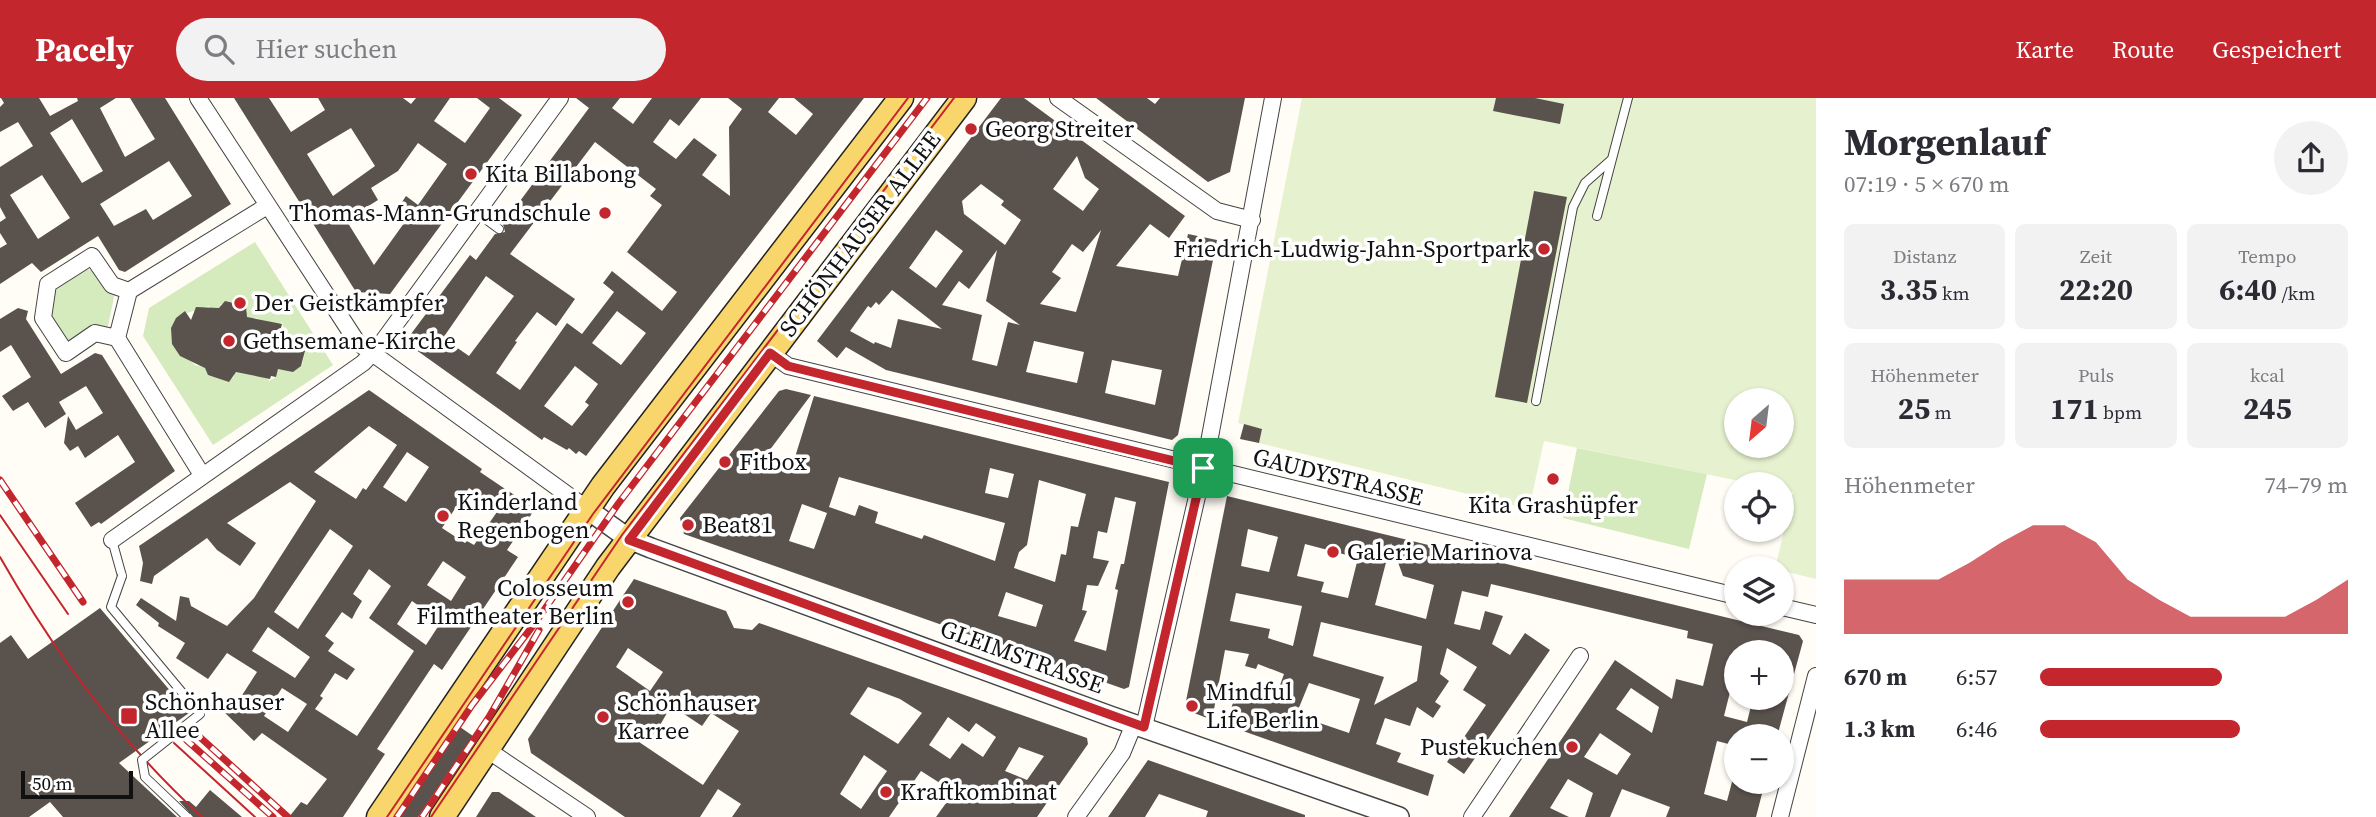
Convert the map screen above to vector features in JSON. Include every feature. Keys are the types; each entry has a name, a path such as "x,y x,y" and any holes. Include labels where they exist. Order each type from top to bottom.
{"main road":[{"name":"SCHÖNHAUSER ALLEE","path":"379,817 587,509 901,98"},
{"name":"SCHÖNHAUSER ALLEE","path":"442,817 629,540 964,98"}],"street":[{"path":"198,98 352,335 372,354 587,509"},
{"path":"112,540 344,377 372,354 560,98"},
{"path":"1058,98 1217,211 1252,220"},
{"path":"1076,817 1139,726 1203,468 1273,98"},
{"path":"117,338 129,290 267,206"},
{"path":"129,290 112,285 92,257 48,284 43,318 66,353 95,333 117,338 202,475"},
{"name":"GAUDYSTRASSE","path":"770,353 788,366 1724,593"},
{"name":"GLEIMSTRASSE","path":"587,509 629,540 1139,726 1399,817"},
{"path":"1794,610 1816,615"},
{"path":"1472,817 1580,656"},
{"path":"1780,817 1816,676"},
{"path":"486,749 586,817"}],"lane":[{"path":"1597,216 1629,98"},
{"path":"1536,401 1573,207 1585,183 1611,160"},
{"path":"475,211 499,229"},
{"path":"112,540 122,576 111,607 200,714 142,760 145,777 187,817"}],"green space":[{"name":"Friedrich-Ludwig-Jahn-Sportpark","path":"1302,98 1816,98 1816,579 1794,574 1794,556 1778,556 1781,542 1794,542 1794,472 1724,472 1724,478 1544,441 1529,509 1259,443 1262,429 1238,423"},
{"path":"255,242 333,365 213,445 143,336 149,308","holes":["220,304 241,309 245,306 244,310 248,311 244,313 245,320 255,318 279,325 282,322 286,342 305,352 302,365 275,368 276,377 269,381 267,377 232,368 230,374 234,375 233,378 212,373 208,376 200,362 199,366 195,365 177,348 173,338 174,322 184,315 184,311 187,313 209,306 211,310 223,308"]},
{"path":"87,269 94,271 107,291 115,292 107,331 72,341 66,340 50,316 56,289"},
{"path":"1577,448 1707,474 1689,549 1563,518"}],"building":[{"path":"1,98 39,98 50,116 78,101 77,98 116,98 100,108 125,157 155,139 130,98 165,98 231,204 125,272 119,270 98,236 41,272 32,263 0,284 0,248 7,244 0,233 0,222 6,218 0,207 0,167 33,146 18,122 0,132 0,107 4,103","holes":["72,119 103,171 82,183 50,133","169,161 192,196 153,220 146,209 114,226 100,204","42,175 70,218 38,239 10,195"]},
{"path":"234,98 269,98 291,132 325,110 318,98 403,98 411,104 416,98 450,98 434,121 465,143 490,108 477,98 499,98 522,115 390,294 356,292","holes":["351,128 375,166 333,196 307,154","418,143 447,164 418,205 406,196 396,211 407,219 374,265 346,220 378,200 371,188 398,171"]},
{"path":"576,98 620,98 612,108 633,124 652,98 701,98 679,126 670,119 653,142 676,159 694,138 717,155 702,175 730,196 729,127 742,109 728,98 779,98 768,112 796,135 813,114 794,98 864,98 586,456 579,451 576,454 569,448 567,450 544,437 542,440 405,342 470,255 476,260 495,234 505,232 503,224 589,108","holes":["595,142 656,189 650,196 662,205 627,252 677,292 662,311 612,271 603,283 614,292 582,334 567,323 520,390 496,373 517,342 515,341 537,312 556,326 575,299 510,254","486,276 514,296 469,356 443,338","617,311 646,333 621,365 592,343","575,366 598,384 585,402 589,405 572,426 544,406"]},
{"path":"1001,98 1024,98 1185,216 1169,238 1150,224 1116,266 1178,276 1188,234 1217,240 1178,435 1172,440 886,370 846,347 837,358 817,341","holes":["1077,156 1085,178 1099,189 1083,211 1053,189","981,184 1004,201 1001,205 1021,220 1005,245 964,214 962,201","936,230 963,251 936,288 909,268","1101,230 1076,312 1040,304 1061,278 1052,272 1072,244 1083,252","997,250 986,301 1020,325 1008,322 997,366 972,360 982,315 942,305 959,281 969,289","892,290 942,329 898,319 891,348 875,342 874,344 850,331 868,306 871,308 876,302 879,305","1034,341 1084,352 1077,383 1026,372","1112,360 1162,370 1155,405 1105,393"]},
{"path":"1096,98 1147,98 1155,104 1160,98 1245,98 1230,172 1208,182"},
{"path":"1496,98 1535,98 1564,104 1560,124 1493,111"},
{"path":"1534,191 1567,197 1527,403 1495,397"},
{"name":"Gethsemane-Kirche","path":"225,301 246,306 247,317 282,324 281,328 287,329 285,338 300,341 305,351 301,366 293,372 278,369 276,377 271,376 270,379 236,372 229,382 208,375 205,368 180,356 172,344 171,328 176,318 185,311 191,320 196,307 219,308"},
{"path":"18,308 28,311 26,319 61,374 95,353 102,355 175,471 101,524 99,522 91,527 75,503 135,462 118,435 85,458 78,446 70,451 64,443 68,416 76,430 103,413 86,386 59,402 66,414 45,428 28,402 13,411 2,396 31,377 11,345 0,352 0,319"},
{"path":"786,389 811,395 763,459 791,470 814,396 1169,482 1129,687 1124,689 684,534 680,518 779,391","holes":["990,468 1014,474 1008,498 985,493","839,477 1005,523 995,561 924,535 922,539 875,523 878,512 859,505 855,516 829,507","1039,480 1086,494 1078,527 1071,526 1066,555 1061,554 1055,582 1014,568 1019,552 1027,545","1115,497 1136,502 1124,564 1121,564 1115,589 1118,590 1106,651 1074,641 1087,611 1082,610 1087,585 1098,586 1109,561 1093,558 1098,531 1107,533","802,504 827,513 814,549 789,541","1006,592 1043,605 1036,627 998,616"]},
{"path":"369,390 535,509 507,550 518,557 442,670 434,664 377,749 385,754 343,817 289,817 301,802 307,805 327,779 262,733 254,741 224,712 234,696 239,700 257,672 227,653 208,679 176,658 185,643 158,626 159,623 136,605 141,598 176,621 180,596 189,598 191,606 227,626 254,598 316,501 290,482 227,523 256,543 240,566 217,550 207,538 154,576 152,584 140,581 143,563 139,546","holes":["369,426 397,445 366,490 363,488 356,499 314,472","407,452 429,467 406,502 383,487","469,488 499,509 474,545 467,541 465,543 442,528","330,529 353,546 298,629 274,612","443,561 466,577 451,601 427,585","369,569 391,586 369,618 414,651 357,736 315,709 335,673 347,680 355,669 328,651 334,643 325,636 342,612 352,619 362,601 353,594","412,601 441,622 426,645 397,624","268,627 310,657 295,678 252,651","282,688 307,704 288,732 264,716"]},
{"path":"1244,424 1262,429 1259,443 1240,439"},
{"path":"1227,496 1724,617 1724,626 1762,626 1799,635 1803,641 1794,674 1794,640 1724,640 1724,716 1747,722 1750,710 1784,710 1781,724 1724,724 1724,743 1717,741 1704,794 1727,801 1729,794 1762,794 1756,817 1666,817 1670,807 1622,789 1610,817 1585,817 1593,793 1568,779 1550,808 1569,817 1509,817 1615,660 1672,699 1676,679 1703,686 1713,644 1687,638 1688,631 1491,584 1488,597 1462,591 1454,624 1480,630 1485,611 1503,616 1492,644 1510,655 1525,633 1550,650 1464,774 1447,762 1486,705 1463,690 1477,667 1447,648 1440,674 1449,681 1435,702 1441,706 1433,718 1417,707 1410,726 1385,718 1376,744 1401,753 1397,762 1434,775 1428,796 1226,725 1237,690 1274,702 1284,674 1258,664 1256,669 1245,666 1249,654 1225,650 1212,720 1189,711 1185,706","holes":["1248,529 1278,537 1269,572 1241,566","1391,543 1403,576 1434,585 1426,619 1375,605","1305,544 1358,558 1348,598 1321,592 1324,582 1297,576","1236,593 1302,606 1293,646 1268,638 1270,629 1230,621","1321,622 1422,646 1417,681 1374,705 1384,677 1313,656","1309,683 1360,699 1349,733 1296,715","1631,688 1659,707 1652,733 1616,709","1600,733 1631,754 1617,775 1584,757"]},
{"path":"634,579 726,611 734,628 752,630 759,623 1087,738 1088,744 1037,817 936,817 954,792 921,771 889,817 732,817 741,804 718,789 700,817 625,817 531,753 528,739","holes":["628,648 663,672 650,691 616,667","868,687 900,699 922,713 898,744 850,714","675,708 702,726 711,713 739,731 703,785 639,742 656,732 667,713","948,717 969,732 976,723 996,737 983,757 962,743 950,759 929,745","1019,747 1044,756 1027,780 1005,771","864,755 887,771 861,809 840,794"]},
{"path":"100,608 189,713 119,763 177,817 63,817 50,802 29,817 0,817 0,643 11,635 28,659"},
{"path":"460,727 473,736 418,817 399,817"},
{"path":"1148,760 1305,817 1206,817 1208,811 1159,794 1145,817 1108,817"},
{"path":"210,790 242,817 193,817 179,801 189,801 196,807"},
{"path":"492,792 499,792 536,817 476,817"}],"tram line":[{"path":"387,817 593,514 908,98"},
{"path":"431,817 622,535 954,98"},
{"path":"0,515 68,614"},
{"path":"0,557 43,627 91,695 144,759 202,817"},
{"path":"174,743 255,817"}],"railway":[{"path":"397,817 472,705 535,623 618,504 927,98"},
{"path":"0,480 83,602"},
{"path":"422,817 489,717 539,630"},
{"path":"192,730 288,817"},
{"path":"183,737 273,817"}],"place":[{"name":"Georg Streiter","path":"971,129"},
{"name":"Kita Billabong","path":"471,174"},
{"name":"Thomas-Mann-Grundschule","path":"605,213"},
{"name":"Friedrich-Ludwig-Jahn-Sportpark","path":"1544,249"},
{"name":"Der Geistkämpfer","path":"240,303"},
{"name":"Gethsemane-Kirche","path":"229,341"},
{"name":"Fitbox","path":"725,462"},
{"name":"Kita Grashüpfer","path":"1553,479"},
{"name":"Kinderland Regenbogen","path":"443,516"},
{"name":"Beat81","path":"688,525"},
{"name":"Galerie Marinova","path":"1333,552"},
{"name":"Colosseum Filmtheater Berlin","path":"628,602"},
{"name":"Mindful Life Berlin","path":"1192,706"},
{"name":"Schönhauser Allee","path":"129,716"},
{"name":"Schönhauser Karree","path":"603,717"},
{"name":"Pustekuchen","path":"1572,747"},
{"name":"Kraftkombinat","path":"886,792"}],"route":[{"path":"770,353 788,366 1203,468 1153,698 1144,727 629,540 770,353"}]}
